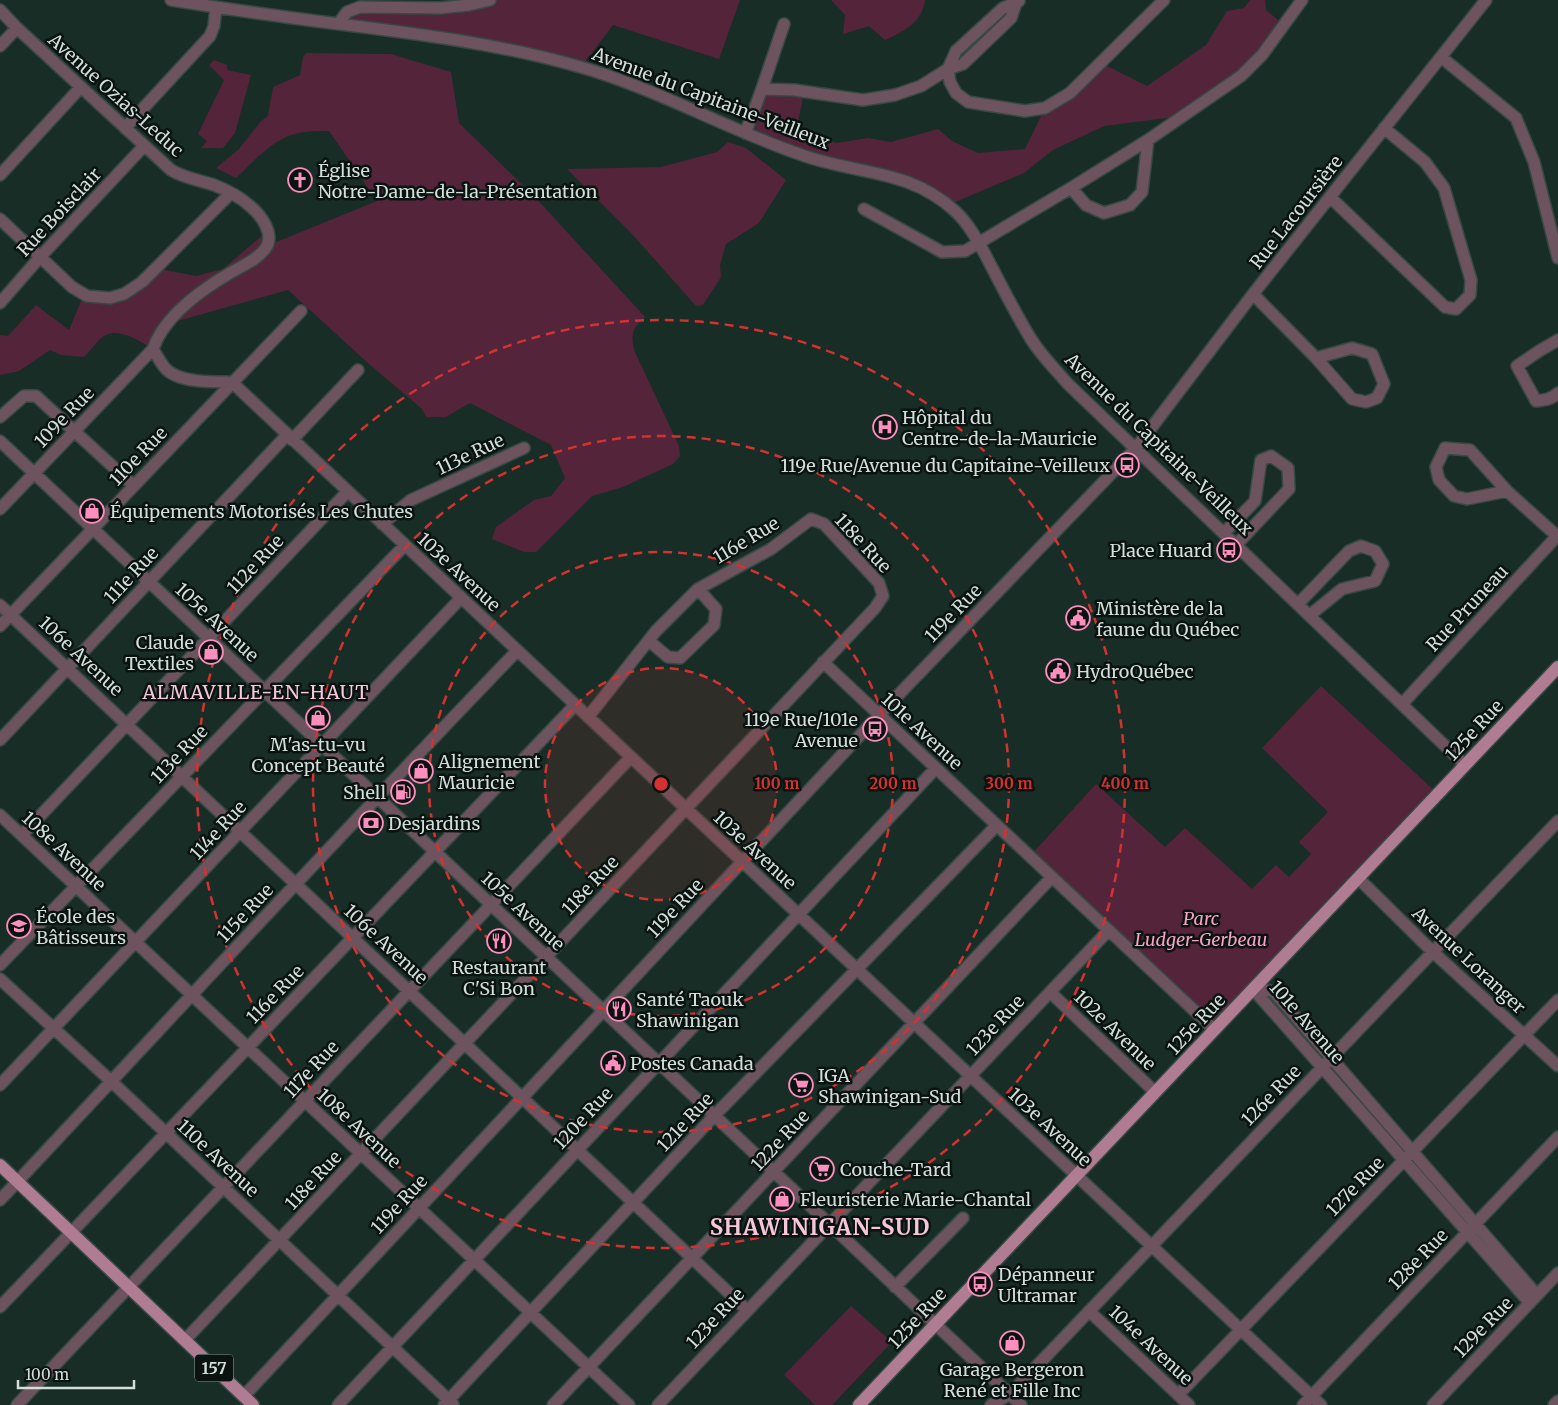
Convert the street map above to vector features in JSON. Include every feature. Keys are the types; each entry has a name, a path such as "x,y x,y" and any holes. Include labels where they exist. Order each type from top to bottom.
{"main road":[{"name":"125e Rue","path":"859,1405 1558,667"},
{"name":"157","path":"0,1164 253,1405"}],"street":[{"name":"Avenue du Capitaine-Veilleux","path":"171,0 452,38 549,58 653,92 745,133 811,159 883,174 911,182 935,195 956,212 978,243 1032,340 1067,383 1465,765"},
{"path":"338,24 347,12 360,7 440,8 469,5 490,0"},
{"path":"948,69 950,82 956,93 968,102 1025,111 1045,108 1070,93 1164,0"},
{"path":"864,209 942,252 965,250 1148,140 1241,76 1262,55 1302,0"},
{"name":"Rue Lacoursière","path":"1136,448 1253,294 1486,0"},
{"path":"762,89 794,90 863,100 895,94 921,86 948,69 956,52 1003,8 1018,2"},
{"path":"125,128 210,36 214,26 216,7"},
{"name":"Avenue Ozias-Leduc","path":"0,10 144,146 179,175 231,193 250,206 264,221 268,231 266,248 226,275 171,318 161,331 153,349"},
{"path":"745,133 784,24"},
{"path":"0,46 17,28"},
{"path":"1441,57 1516,118 1534,162 1558,258"},
{"path":"0,176 81,87"},
{"path":"1330,197 1444,307 1456,309 1470,295 1471,280 1444,188 1425,162 1384,128"},
{"path":"1071,188 1086,204 1104,213 1130,206 1142,192 1148,140"},
{"name":"Rue Boisclair","path":"0,303 41,256 144,146"},
{"path":"0,219 80,293 97,298 110,298 124,294 142,282 231,193"},
{"path":"1253,294 1316,358 1352,399 1366,402 1377,398 1384,384 1372,354 1352,348 1316,358"},
{"name":"110e Rue","path":"0,626 301,311"},
{"path":"1558,340 1517,366 1536,400 1546,400 1558,393"},
{"path":"153,349 166,369 182,378 232,383"},
{"name":"109e Rue","path":"0,509 153,349"},
{"name":"111e Rue","path":"0,740 149,582 358,370"},
{"name":"103e Avenue","path":"232,383 1321,1405"},
{"path":"0,417 24,396 36,396 134,486"},
{"name":"105e Avenue","path":"0,442 829,1224 935,1325 1008,1400 1021,1405"},
{"name":"113e Rue","path":"382,524 410,500 524,448"},
{"name":"119e Rue","path":"244,1396 879,715 1136,448"},
{"path":"1507,491 1467,499 1454,496 1439,480 1436,467 1446,448 1470,450 1507,491 1558,536"},
{"path":"1224,533 1255,501 1261,460 1271,456 1288,468 1289,489 1236,545"},
{"name":"112e Rue","path":"22,835 348,492"},
{"name":"116e Rue","path":"588,717 648,641 698,589 771,549 811,518"},
{"name":"118e Rue","path":"185,1340 875,608 884,596 879,583 824,524 811,518"},
{"name":"Rue Pruneau","path":"1402,704 1558,536"},
{"name":"113e Rue","path":"0,965 405,545"},
{"path":"1298,604 1348,551 1361,546 1375,551 1384,564 1376,581 1342,590 1310,615"},
{"path":"648,641 668,657 680,658 714,625 716,609 698,589"},
{"name":"114e Rue","path":"0,1085 461,598"},
{"name":"106e Avenue","path":"0,605 747,1310"},
{"name":"115e Rue","path":"0,1200 297,884 376,796 517,650"},
{"name":"101e Avenue","path":"824,662 1216,1030"},
{"name":"116e Rue","path":"0,1307 575,705"},
{"name":"117e Rue","path":"18,1405 631,757"},
{"name":"120e Rue","path":"338,1405 936,768"},
{"name":"108e Avenue","path":"0,815 629,1405"},
{"name":"126e Rue","path":"991,1405 1008,1400 1090,1311 1558,820"},
{"name":"121e Rue","path":"449,1403 530,1313 714,1116 997,825"},
{"name":"122e Rue","path":"553,1405 1052,877"},
{"name":"Avenue Loranger","path":"1358,878 1433,952 1558,1066"},
{"name":"123e Rue","path":"658,1405 971,1077 1108,930"},
{"name":"110e Avenue","path":"0,979 393,1346 449,1403"},
{"name":"101e Avenue","path":"1253,989 1273,991 1476,1224 1534,1299"},
{"name":"101e Avenue","path":"1253,989 1467,1232 1534,1299"},
{"name":"102e Avenue","path":"1050,992 1155,1092"},
{"name":"127e Rue","path":"1178,1395 1558,1000"},
{"name":"128e Rue","path":"1303,1405 1558,1138"},
{"path":"895,1287 962,1218"},
{"name":"129e Rue","path":"1433,1405 1558,1273"},
{"name":"104e Avenue","path":"1090,1311 1189,1405"},
{"path":"1554,1405 1558,1401"}],"green space":[{"path":"490,0 740,0 719,59 613,25 581,67 338,24 347,12"},
{"path":"831,0 925,0 920,15 911,26 885,40 869,26 843,34 845,15"},
{"path":"1250,0 1265,0 1266,10 1284,25 1262,55 1182,116 1104,126 1053,150 1024,173 948,205 935,195 745,133 762,89 804,92 797,127 836,143 868,138 891,142 938,129 952,141 978,153 1025,149 1045,108 1101,63 1147,86 1206,45 1227,11 1244,8"},
{"path":"306,53 391,54 451,72 459,123 534,196 645,317 634,331 634,350 679,446 680,456 673,464 623,487 592,496 536,552 524,552 492,539 496,527 534,500 551,496 565,478 551,445 470,403 446,417 426,417 422,409 369,364 288,290 174,322 226,279 270,249 274,243 377,201 329,131 312,131 284,138 265,151 236,178 216,168 239,149 261,121 268,116 273,87 300,75 303,57"},
{"path":"214,60 227,65 227,70 251,75 235,133 223,148 201,148 207,141 198,134 224,80 209,65"},
{"path":"728,142 746,148 786,180 759,223 726,244 720,265 721,277 703,305 696,306 632,234 567,169 661,167 717,152"},
{"path":"264,234 260,250 212,282 150,347 121,334 109,334 101,338 84,357 61,355 50,350 19,371 0,375 0,335 8,336 36,305 69,330 83,296 105,299 160,269 196,276 223,269"},
{"name":"Parc Ludger-Gerbeau","path":"1321,686 1438,794 1215,1030 1030,856 1096,784 1165,847 1185,828 1252,889 1276,865 1289,877 1311,854 1299,842 1328,812 1262,748"},
{"path":"851,1306 892,1342 832,1405 815,1405 784,1375"}],"place":[{"name":"Église Notre-Dame-de-la-Présentation","path":"300,180"},
{"name":"Hôpital du Centre-de-la-Mauricie","path":"885,427"},
{"name":"119e Rue/Avenue du Capitaine-Veilleux","path":"1127,465"},
{"name":"Équipements Motorisés Les Chutes","path":"92,511"},
{"name":"Place Huard","path":"1229,550"},
{"name":"Ministère de la faune du Québec","path":"1078,618"},
{"name":"Claude Textiles","path":"211,652"},
{"name":"HydroQuébec","path":"1058,671"},
{"name":"M'as-tu-vu Concept Beauté","path":"318,718"},
{"name":"119e Rue/101e Avenue","path":"875,729"},
{"name":"Alignement Mauricie","path":"421,771"},
{"name":"Shell","path":"403,792"},
{"name":"Desjardins","path":"371,823"},
{"name":"École des Bâtisseurs","path":"19,926"},
{"name":"Restaurant C'Si Bon","path":"499,941"},
{"name":"Santé Taouk Shawinigan","path":"619,1009"},
{"name":"Postes Canada","path":"613,1063"},
{"name":"IGA Shawinigan-Sud","path":"801,1085"},
{"name":"Couche-Tard","path":"822,1169"},
{"name":"Fleuristerie Marie-Chantal","path":"782,1199"},
{"name":"Dépanneur Ultramar","path":"980,1284"},
{"name":"Garage Bergeron René et Fille Inc","path":"1012,1343"}],"district":[{"name":"ALMAVILLE-EN-HAUT","path":"256,692"},
{"name":"SHAWINIGAN-SUD","path":"820,1227"}]}
